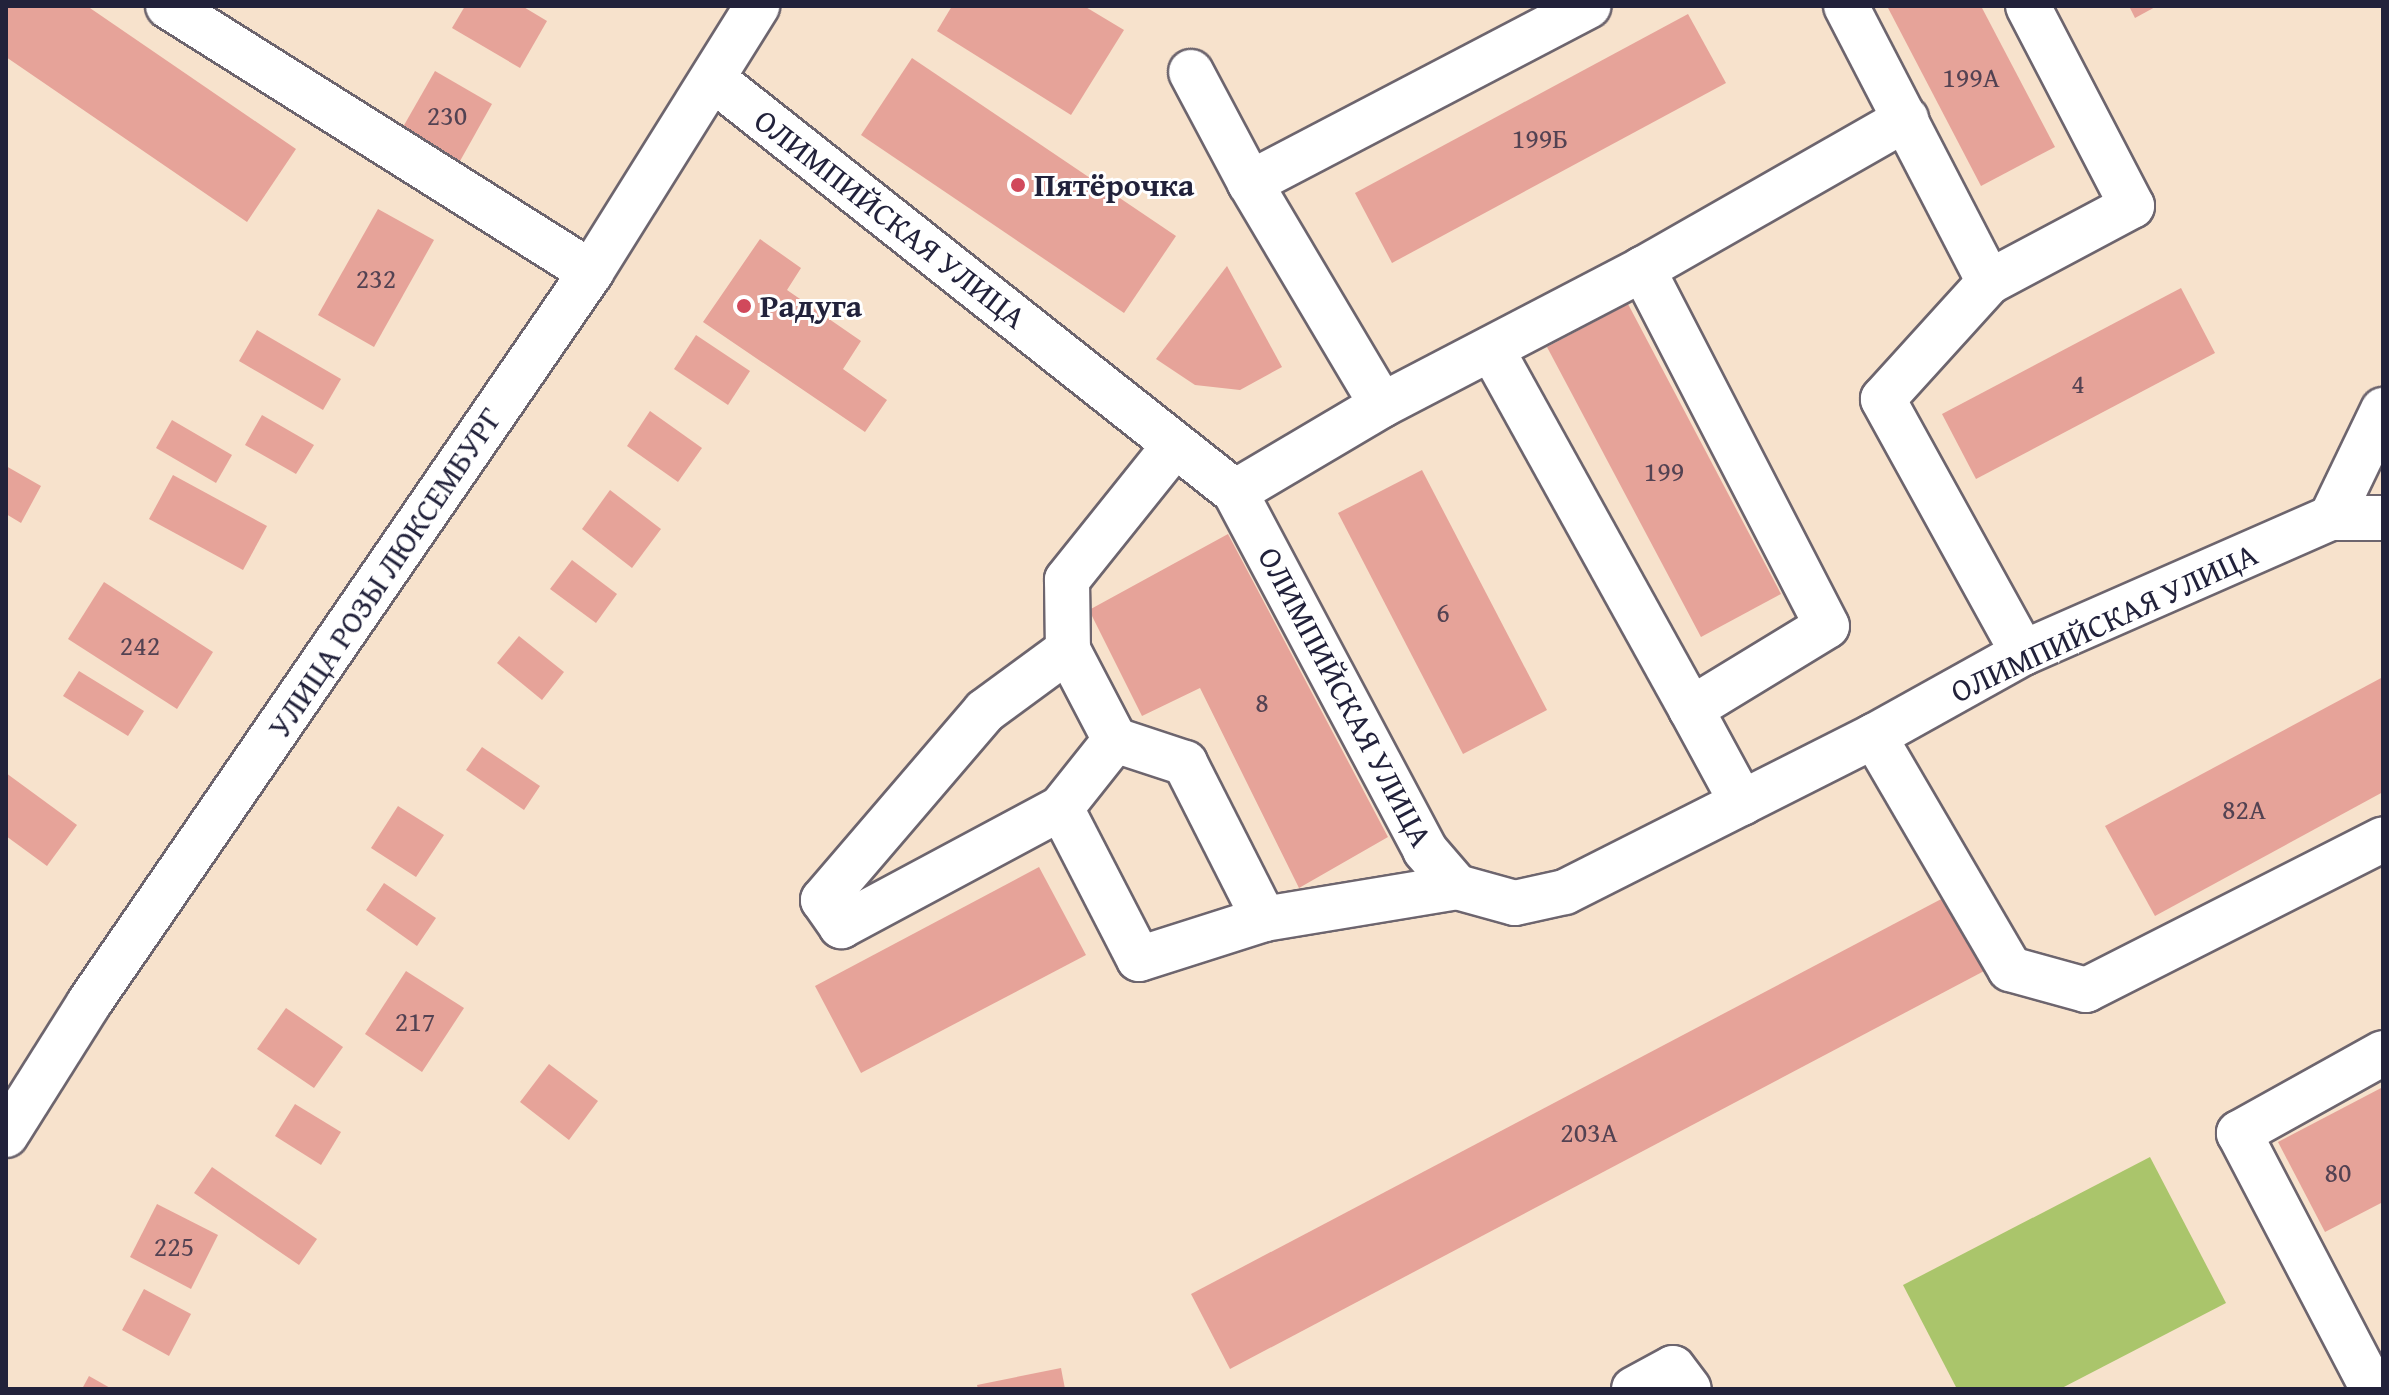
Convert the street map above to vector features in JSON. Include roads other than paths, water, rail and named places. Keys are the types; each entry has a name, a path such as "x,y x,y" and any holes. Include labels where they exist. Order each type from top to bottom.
{"street":[{"path":"168,6 591,272"},
{"name":"УЛИЦА РОЗЫ ЛЮКСЕМБУРГ","path":"6,1135 89,1003 591,272 757,6"},
{"path":"1250,183 1589,6"},
{"path":"1846,6 1989,282"},
{"path":"2023,653 1883,399 1989,282 2132,206 2028,6"},
{"path":"1191,72 1250,183 1382,405"},
{"name":"ОЛИМПИЙСКАЯ УЛИЦА","path":"713,79 1235,492 1425,850 1457,887 1515,903 1565,892 1874,736 2023,653 2331,518 2383,518"},
{"path":"1235,492 1382,405 1643,269 1906,119"},
{"path":"1643,269 1827,626 1691,709"},
{"path":"1492,350 1742,803"},
{"path":"2331,518 2383,410"},
{"path":"1175,445 1067,580 1068,650 1115,740 1185,763 1264,919"},
{"path":"1068,650 985,711 823,900 841,926 1061,808 1115,740"},
{"path":"1874,736 2010,969 2086,990 2383,839"},
{"path":"1061,808 1139,959 1264,919 1457,887"},
{"path":"2383,1053 2239,1133 2371,1386 2383,1379"},
{"path":"1634,1389 1673,1368 1689,1389"}],"place":[{"name":"Пятёрочка","path":"1018,185"},
{"name":"Радуга","path":"744,306"}]}
